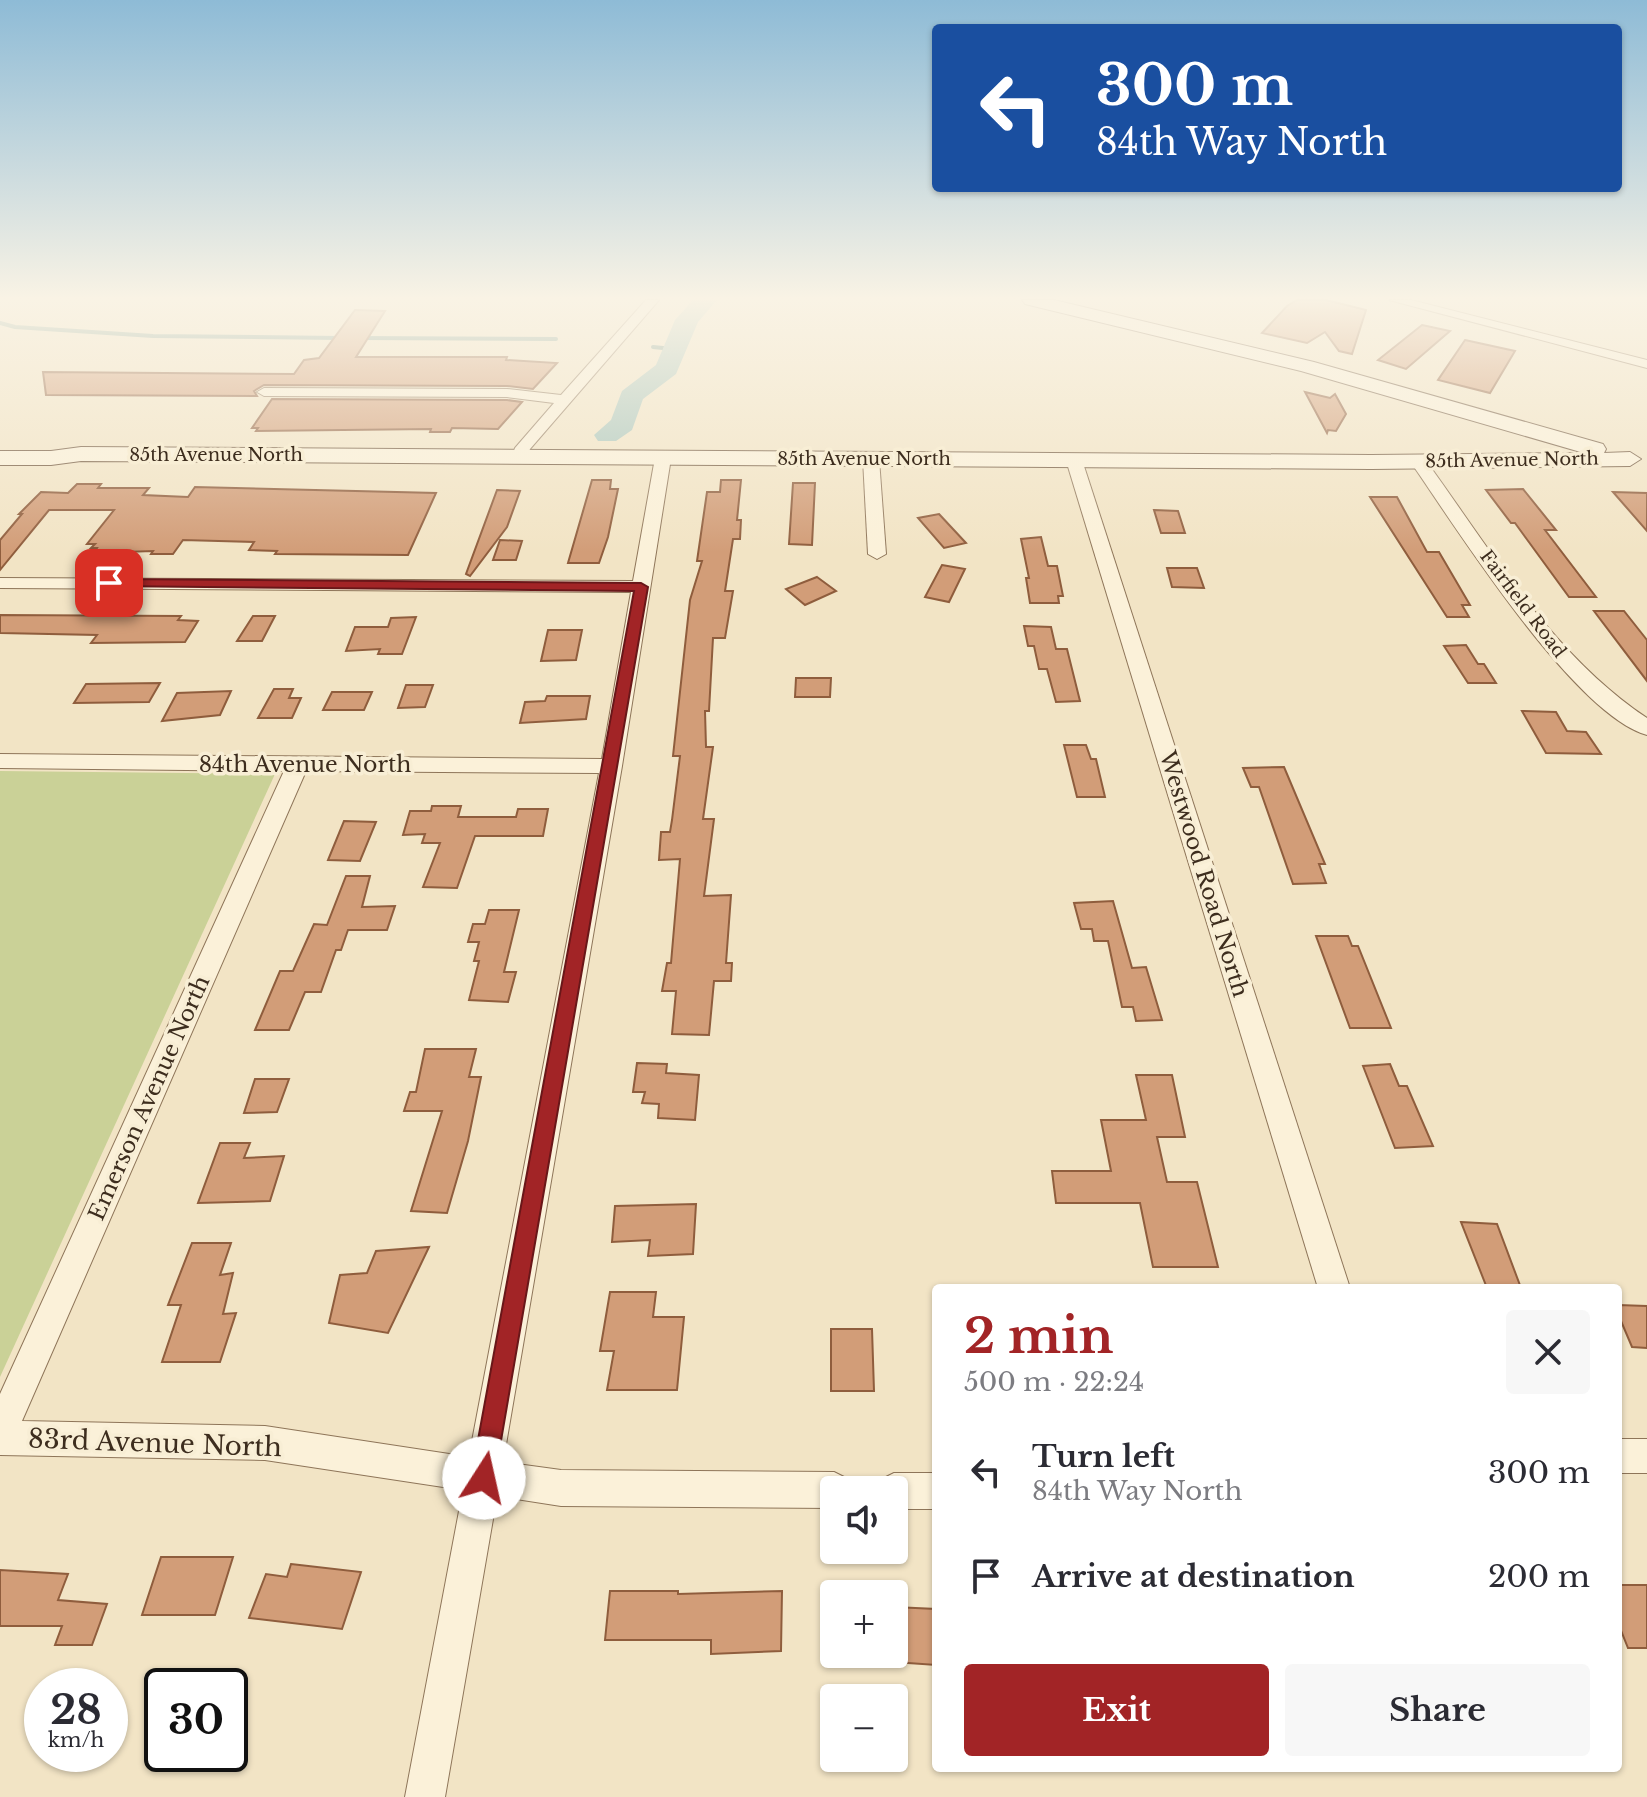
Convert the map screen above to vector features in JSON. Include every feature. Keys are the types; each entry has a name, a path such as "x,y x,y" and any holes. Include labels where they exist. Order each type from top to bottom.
{"street":[{"path":"520,456 578,384"},
{"path":"1367,384 1641,461"},
{"path":"264,392 507,393 564,400"},
{"path":"1480,416 1510,430 1519,442 1511,453 1487,459"},
{"name":"85th Avenue North","path":"0,447 56,448 81,454"},
{"name":"85th Avenue North","path":"0,458 51,458 81,454 1641,461"},
{"path":"425,1797 611,766 663,458"},
{"path":"871,459 877,554"},
{"name":"Westwood Road North","path":"1074,460 1333,1284"},
{"name":"Fairfield Road","path":"1418,461 1551,646 1613,705 1647,728"},
{"path":"0,583 641,587"},
{"name":"84th Avenue North","path":"0,761 611,766"},
{"name":"Emerson Avenue North","path":"0,1432 298,764"},
{"name":"83rd Avenue North","path":"0,1438 265,1443 561,1488 820,1490"},
{"path":"1622,1456 1647,1456"},
{"path":"908,1491 932,1491"}],"green space":[{"path":"0,771 275,774 0,1377"}],"building":[{"path":"45,384 538,384 533,389 507,386 264,385 254,391 257,396 46,395"},
{"path":"1453,384 1495,384 1490,393"},
{"path":"1305,392 1330,398 1335,394 1346,414 1336,431 1328,430 1327,433"},
{"path":"272,399 522,402 498,429 452,428 450,432 430,432 431,429 256,431 258,428 252,428"},
{"path":"592,480 611,480 610,489 618,489 608,537 599,563 568,563"},
{"path":"721,480 741,480 737,520 741,520 740,539 733,539 725,591 733,591 725,638 713,638 709,711 705,711 706,747 713,747 703,819 714,819 704,896 731,895 726,963 732,963 731,981 714,981 709,1035 672,1034 676,991 662,991 667,963 671,963 680,859 659,860 661,832 670,832 672,820 680,756 673,756 690,600 702,561 697,561 707,492 720,492"},
{"path":"793,483 815,483 812,545 789,544"},
{"path":"77,484 101,484 98,488 149,488 143,495 188,497 195,487 436,493 408,555 275,554 277,551 249,550 254,542 183,540 173,554 151,554 153,551 94,553 97,548 91,548 95,544 87,544 114,510 49,510 0,570 0,540 22,514 19,514 41,492 68,493"},
{"path":"1523,489 1556,530 1545,530 1596,597 1569,597 1515,523 1511,523 1486,490"},
{"path":"497,490 520,491 507,527 470,576 466,574"},
{"path":"1613,492 1647,493 1647,531"},
{"path":"1370,497 1397,497 1427,552 1439,552 1470,605 1462,605 1469,617 1447,617"},
{"path":"1154,510 1178,511 1185,533 1161,533"},
{"path":"939,514 966,543 944,548 918,518"},
{"path":"1041,537 1048,566 1057,566 1063,596 1058,596 1059,603 1030,603 1026,578 1029,578 1021,539"},
{"path":"500,540 522,541 516,560 493,560"},
{"path":"942,565 965,569 949,602 925,597"},
{"path":"1167,568 1197,568 1204,588 1172,587"},
{"path":"817,577 836,591 805,605 786,589"},
{"path":"1594,611 1624,611 1647,640 1647,681"},
{"path":"0,615 181,616 178,620 198,621 185,642 91,643 97,635 0,633"},
{"path":"253,616 275,616 262,641 237,641"},
{"path":"416,617 402,654 378,654 380,649 346,651 355,627 388,627 391,618"},
{"path":"1024,626 1051,627 1056,649 1067,649 1080,701 1056,702 1047,669 1039,669 1034,646 1028,646"},
{"path":"548,630 582,630 576,660 541,661"},
{"path":"1466,645 1496,683 1468,683 1444,646"},
{"path":"796,678 831,678 830,697 795,697"},
{"path":"160,683 149,702 74,703 86,684"},
{"path":"406,685 433,685 425,707 398,708"},
{"path":"274,689 293,689 289,698 301,698 292,718 258,718"},
{"path":"231,691 220,715 162,721 177,693"},
{"path":"332,692 372,692 364,710 323,710"},
{"path":"547,696 590,696 586,719 520,723 525,702 545,701"},
{"path":"1522,711 1556,712 1567,731 1586,732 1601,754 1546,753"},
{"path":"1064,745 1086,745 1091,759 1096,759 1105,797 1077,797"},
{"path":"1284,767 1325,864 1319,864 1326,883 1293,884 1259,787 1251,787 1243,768"},
{"path":"432,806 461,806 458,817 516,817 518,809 548,809 543,836 475,836 457,888 423,887 440,843 422,843 425,834 403,835 410,811 431,811"},
{"path":"344,821 376,822 360,861 328,860"},
{"path":"346,876 370,876 362,907 395,906 387,930 348,930 341,950 336,950 321,992 305,992 289,1030 255,1030 280,971 293,971 314,924 327,925"},
{"path":"1113,901 1132,968 1146,967 1162,1020 1136,1021 1133,1007 1122,1007 1108,941 1094,941 1092,929 1081,929 1074,903"},
{"path":"489,910 519,910 504,972 516,972 508,1002 469,1000 479,961 474,961 479,942 468,942 473,924 485,924"},
{"path":"1316,936 1348,936 1352,946 1358,946 1391,1028 1350,1028"},
{"path":"425,1049 476,1049 469,1077 481,1077 468,1141 447,1213 411,1211 442,1111 404,1111 410,1092 416,1092"},
{"path":"637,1063 667,1064 666,1073 699,1075 695,1120 658,1118 659,1104 642,1103 645,1092 633,1092"},
{"path":"1390,1064 1399,1086 1407,1086 1433,1146 1395,1148 1363,1066"},
{"path":"1136,1075 1172,1075 1185,1137 1157,1137 1167,1182 1197,1182 1218,1267 1153,1267 1140,1203 1056,1203 1052,1171 1111,1171 1101,1120 1146,1120"},
{"path":"255,1079 289,1079 277,1112 244,1113"},
{"path":"220,1143 250,1143 244,1158 284,1156 270,1201 198,1203"},
{"path":"696,1204 693,1254 648,1256 650,1240 612,1242 615,1206"},
{"path":"1461,1222 1497,1224 1520,1284 1485,1284"},
{"path":"192,1243 231,1243 220,1275 233,1273 223,1314 236,1313 220,1362 162,1362 181,1305 168,1305"},
{"path":"429,1247 388,1333 329,1323 340,1275 367,1273 376,1251"},
{"path":"610,1292 656,1292 653,1317 684,1317 677,1390 607,1390 614,1351 600,1351"},
{"path":"1622,1305 1647,1306 1647,1348 1632,1347 1622,1323"},
{"path":"831,1329 872,1329 874,1391 831,1391"},
{"path":"161,1557 233,1557 215,1615 142,1615"},
{"path":"291,1564 361,1572 342,1629 249,1618 266,1574 287,1577"},
{"path":"0,1570 68,1574 58,1600 107,1604 92,1645 55,1645 62,1626 0,1626"},
{"path":"1622,1585 1647,1585 1647,1648 1628,1648 1622,1633"},
{"path":"610,1591 678,1591 678,1594 782,1591 781,1651 711,1654 711,1640 605,1640"},
{"path":"908,1608 932,1609 932,1665 908,1663"}],"waterway":[{"path":"607,435 623,424 631,396 647,384"}],"route":[{"path":"109,583 641,587 484,1478"}]}
